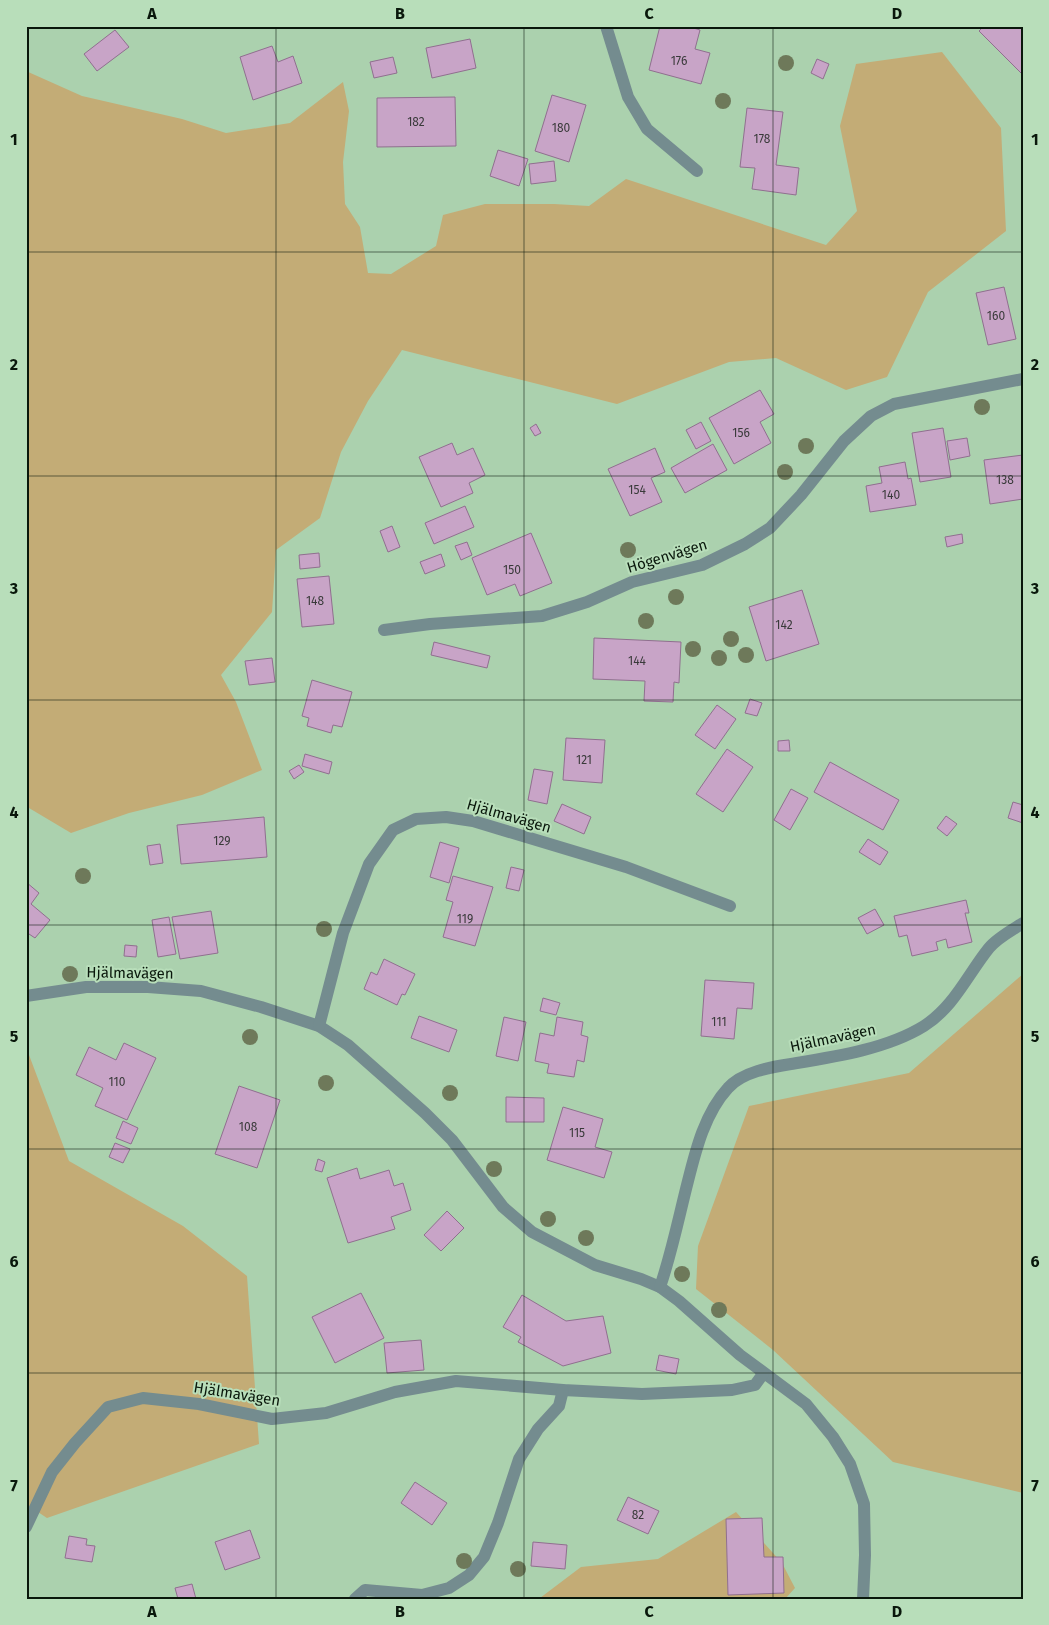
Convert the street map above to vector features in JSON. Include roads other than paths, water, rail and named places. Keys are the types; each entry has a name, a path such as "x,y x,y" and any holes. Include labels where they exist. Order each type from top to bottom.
{"street":[{"path":"606,26 628,97 647,129 698,171"},
{"name":"Högenvägen","path":"384,630 430,624 542,616 587,602 632,582 702,565 746,544 770,528 801,495 844,441 871,416 894,404 1023,379"},
{"name":"Hjälmavägen","path":"319,1026 343,933 369,864 393,830 416,818 446,816 473,821 626,868 730,906"},
{"name":"Hjälmavägen","path":"660,1287 698,1141 712,1111 728,1087 750,1073 778,1066 836,1057 899,1039 925,1025 944,1010 969,978 990,946 1023,923"},
{"name":"Hjälmavägen","path":"26,996 86,987 148,987 201,992 261,1007 319,1026 348,1045 425,1113 452,1140 503,1207 532,1232 595,1265 660,1287 679,1301 740,1356 806,1404 833,1437 850,1464 864,1504 866,1555 863,1599"},
{"name":"Hjälmavägen","path":"26,1527 52,1472 75,1443 108,1407 143,1398 199,1404 272,1419 326,1413 395,1392 456,1382 642,1394 732,1390 755,1385 763,1374"},
{"path":"355,1599 365,1590 422,1595 449,1588 469,1575 484,1556 498,1523 519,1458 538,1429 559,1406 563,1390"}]}
